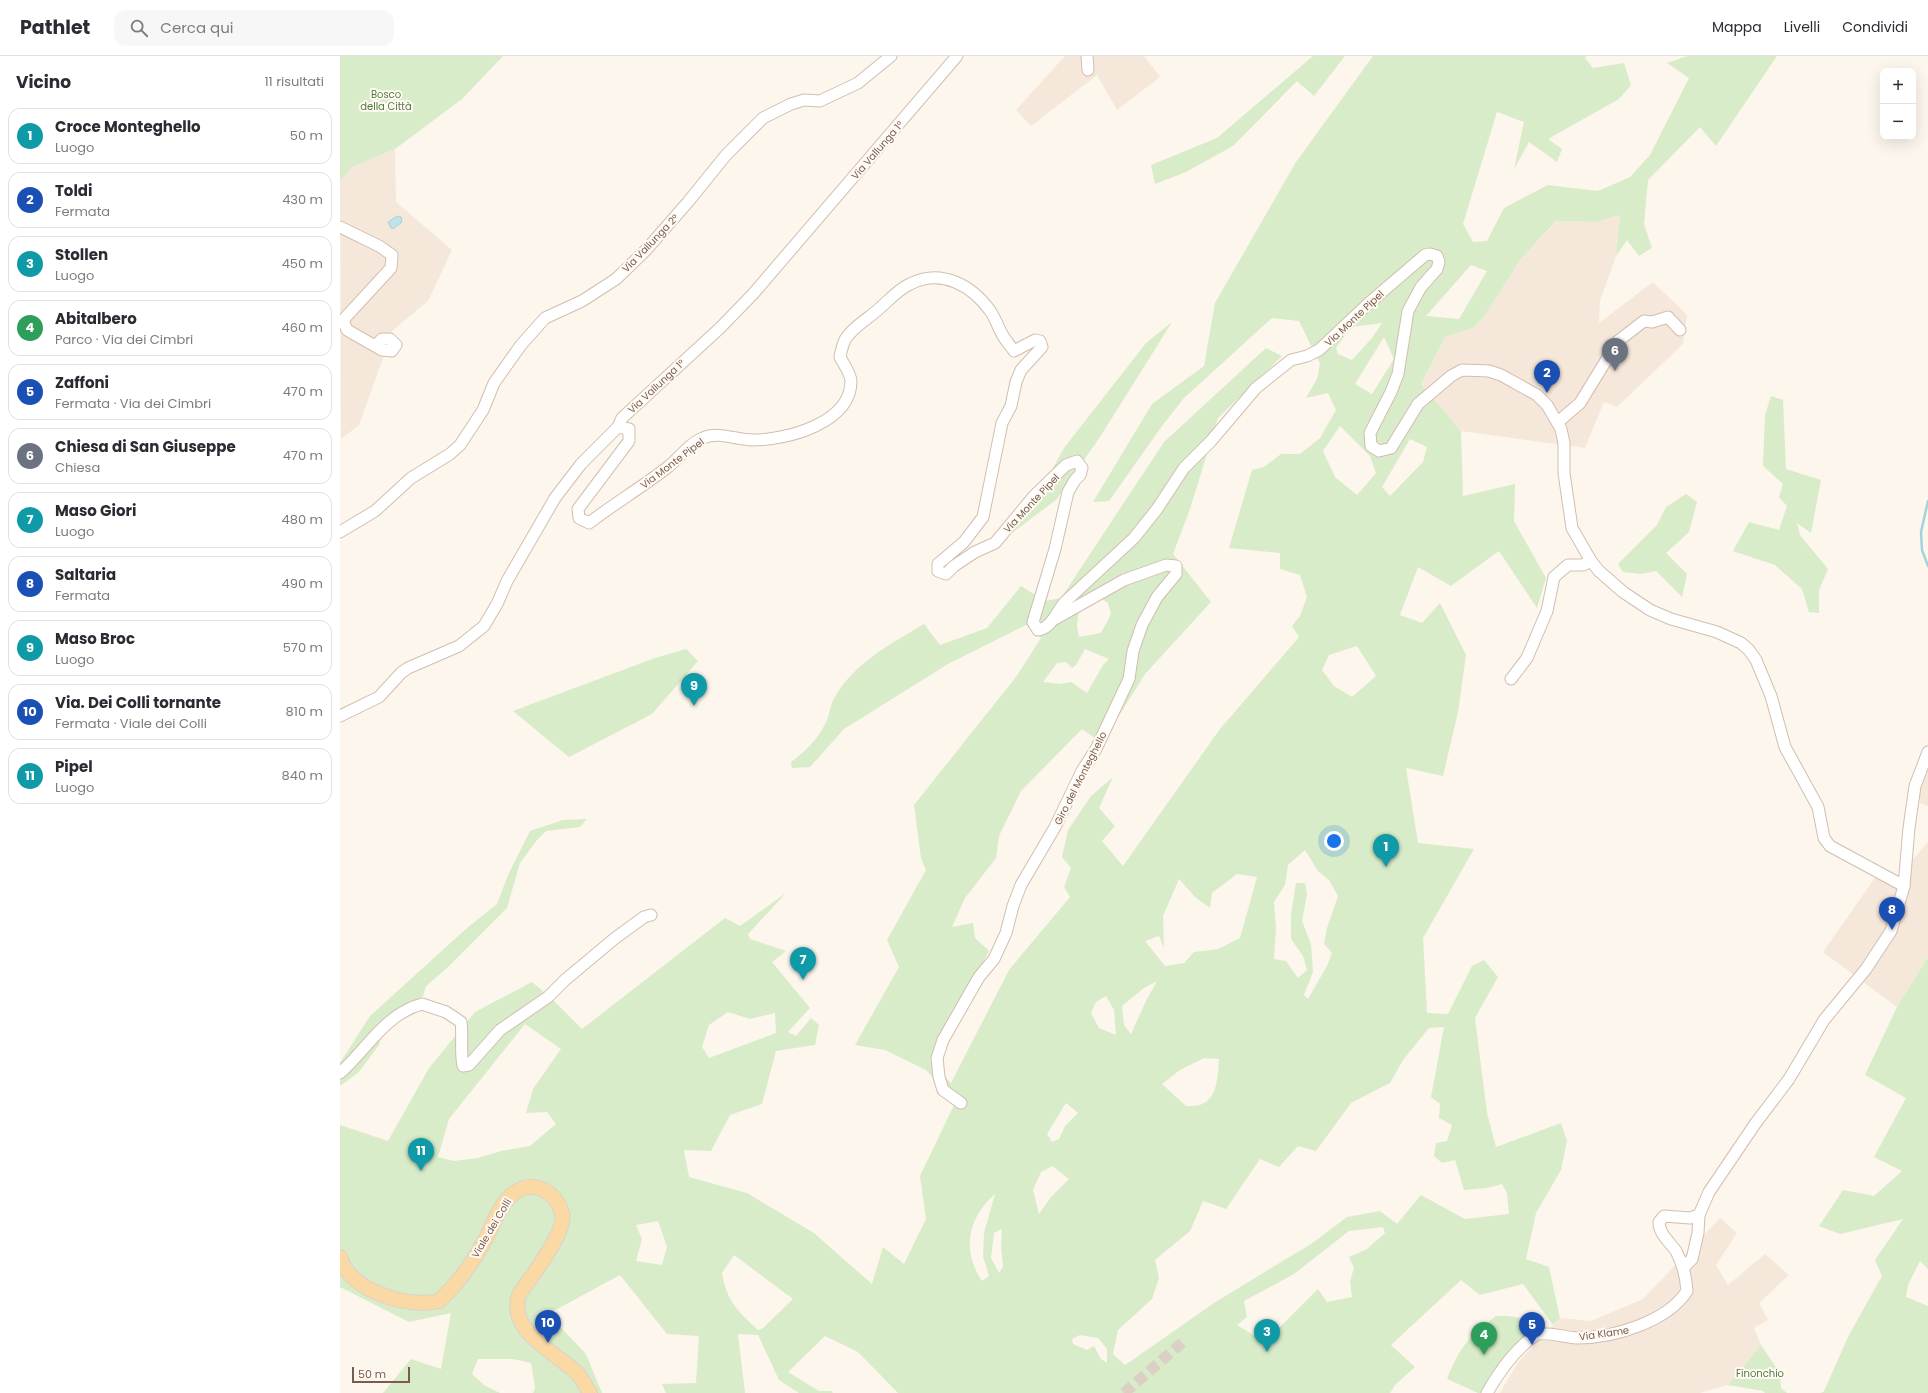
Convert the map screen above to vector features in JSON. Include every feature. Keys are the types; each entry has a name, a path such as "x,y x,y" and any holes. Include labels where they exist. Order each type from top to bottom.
{"main road":[{"name":"Viale dei Colli","path":"340,1257 342,1265 354,1280 375,1291 406,1302 419,1304 439,1301 467,1269 484,1241 500,1209 512,1194 524,1188 536,1187 551,1193 563,1216 557,1237 518,1295 516,1304 524,1326 532,1336 578,1374 590,1393"}],"street":[{"name":"Via Vallunga 2°","path":"340,532 375,511 411,478 450,454 460,445 482,410 494,383 521,345 545,318 582,301 616,279 646,250 688,202 726,154 763,118 791,104 804,100 820,101 858,83 891,56"},
{"name":"Via Vallunga 1°","path":"340,716 379,697 401,673 408,668 459,646 484,626 497,604 507,581 555,498 582,464 618,427 622,418 720,328 753,294 957,56"},
{"path":"1086,56 1088,70"},
{"path":"340,228 379,246 392,255 390,268 343,320 347,330 375,346"},
{"name":"Via Monte Pipel","path":"618,427 629,429 629,441 578,509 579,518 589,523 651,480 701,439 714,434 752,440 768,439 784,437 816,427 832,416 848,399 851,380 840,357 844,341 851,332 899,290 910,284 922,279 935,277 948,278 959,282 977,296 992,313 1002,335 1014,351 1035,340 1040,342 1042,347 1021,370 1016,382 1011,406 1002,423 983,517 964,542 938,564 938,571 946,574 954,566 975,552 995,543 1034,496 1066,465 1077,461 1082,468 1080,475 1075,480 1068,492 1055,549 1033,622 1038,630 1045,629 1065,602 1134,538 1153,514 1184,468 1211,441 1256,388 1291,360 1307,356 1319,350 1369,303 1424,255 1430,254 1437,256 1439,262 1437,269 1421,287 1408,311 1398,374 1391,392 1370,433 1371,446 1379,450 1391,448 1418,404 1435,388 1462,370 1489,371 1507,377 1537,395 1547,405 1558,422"},
{"path":"1680,330 1668,317 1652,322 1644,321 1630,330 1614,346 1580,403 1558,422 1562,429 1564,443 1564,473 1572,528 1591,562 1623,592 1650,610 1671,619 1717,632 1741,642 1749,650 1756,660 1771,696 1785,747 1818,807 1824,838 1830,846 1906,882"},
{"path":"1511,679 1527,658 1543,621 1547,611 1554,577 1568,565 1583,565 1591,562"},
{"name":"Giro del Monteghello","path":"961,1103 943,1090 939,1077 937,1058 943,1040 979,977 994,959 1006,933 1013,906 1021,885 1055,827 1082,771 1096,749 1129,679 1133,651 1142,625 1157,597 1176,574 1176,566 1166,565 1124,580 1053,620"},
{"path":"1699,1215 1690,1218 1664,1216 1659,1222 1659,1229 1675,1251 1684,1267 1692,1259 1698,1233 1699,1215 1709,1192 1754,1124 1789,1079 1824,1020 1858,980 1881,948 1891,931 1906,882 1908,828 1915,786 1928,752"},
{"path":"340,1073 351,1063 374,1034 396,1017 422,1004 446,1012 461,1022 463,1035 461,1056 463,1066 469,1065 500,1030 548,997 565,980 614,939 644,918 651,915"},
{"name":"Via Klame","path":"1487,1393 1526,1341 1537,1334 1542,1333 1576,1338 1635,1328 1656,1317 1681,1300 1687,1291 1684,1267"}],"shaded area":[{"path":"1065,56 1144,56 1160,77 1117,110 1097,75 1031,126 1016,110"},
{"path":"395,149 396,202 452,250 428,301 393,330 359,425 341,439 340,181 351,167"},
{"path":"1620,215 1616,256 1600,301 1599,323 1653,282 1687,315 1683,344 1617,407 1604,402 1585,448 1461,431 1421,384 1445,337 1473,328 1485,315 1521,259 1557,221 1596,222"},
{"path":"1928,762 1928,806 1920,803 1920,788"},
{"path":"1928,842 1928,957 1897,1007 1823,952 1882,868 1899,876"},
{"path":"1720,1218 1737,1233 1716,1265 1728,1285 1765,1254 1789,1275 1759,1303 1768,1320 1754,1328 1761,1345 1728,1385 1700,1393 1500,1393 1518,1362 1560,1318 1591,1321 1643,1299"}],"green space":[{"name":"Bosco della Città","path":"340,56 503,56 462,99 395,149 352,167 340,181"},
{"path":"1313,56 1345,56 1314,96 1297,81 1233,146 1186,172 1155,184 1151,165 1217,138"},
{"path":"1373,56 1586,56 1585,58 1593,68 1624,63 1631,85 1619,99 1548,139 1562,149 1557,162 1529,142 1514,169 1524,122 1497,112 1463,224 1473,242 1487,241 1504,208 1548,185 1598,191 1630,177 1650,155 1689,78 1667,63 1687,56 1777,56 1716,146 1700,127 1648,180 1644,224 1652,248 1639,256 1627,240 1616,256 1620,215 1596,222 1556,221 1521,259 1485,315 1473,328 1445,337 1421,384 1461,431 1463,496 1515,484 1514,521 1546,578 1537,608 1499,551 1451,586 1418,567 1400,615 1422,623 1440,603 1466,655 1458,712 1443,776 1406,768 1418,843 1474,849 1423,938 1427,1013 1448,1014 1472,966 1484,960 1498,977 1475,1018 1487,1113 1496,1147 1561,1123 1567,1141 1561,1170 1536,1213 1526,1259 1549,1267 1560,1318 1553,1325 1523,1284 1480,1295 1461,1280 1391,1345 1415,1367 1395,1385 1390,1393 898,1393 858,1352 825,1336 788,1372 819,1391 831,1391 833,1393 799,1393 779,1380 758,1335 738,1334 745,1393 666,1393 662,1384 696,1383 699,1336 667,1334 620,1275 548,1314 586,1354 602,1393 533,1393 535,1387 531,1363 513,1359 478,1359 472,1374 484,1385 500,1393 383,1393 411,1359 441,1369 451,1313 409,1322 340,1287 340,1125 388,1141 429,1068 475,1012 532,982 551,998 582,1029 725,918 740,926 786,893 748,934 750,939 786,951 772,962 810,1008 788,1032 796,1036 811,1018 819,1025 815,1045 776,1051 762,1104 730,1115 711,1151 684,1150 689,1177 747,1193 814,1233 872,1284 883,1247 904,1264 926,1219 920,1176 955,1103 926,1070 885,1050 855,1045 899,967 887,940 926,870 921,858 914,805 1016,677 1041,638 1026,625 948,664 844,729 810,767 792,768 791,762 816,738 827,720 833,700 852,674 887,646 924,624 940,645 987,628 1021,586 1045,601 1061,598 1164,442 1266,348 1282,356 1218,418 1190,509 1173,554 1211,602 1145,674 1102,743 1082,729 1021,791 999,836 996,858 965,898 952,927 973,923 975,938 989,951 930,1061 951,1083 1009,970 1070,897 1064,887 1071,868 1062,857 1068,830 1091,796 1113,777 1099,808 1115,826 1102,841 1123,866 1220,729 1299,637 1292,626 1300,616 1307,597 1300,575 1280,569 1280,553 1229,548 1252,470 1264,467 1281,454 1300,454 1320,438 1336,410 1328,393 1306,398 1317,379 1320,364 1299,321 1272,318 1184,398 1162,426 1109,501 1093,502 1152,404 1204,366 1215,303 1296,162","holes":["1471,265 1487,271 1459,319 1426,316","1382,323 1372,338 1352,360 1338,354 1336,348 1351,327","1384,337 1394,359 1372,394 1355,384","1340,426 1370,456 1376,473 1357,495 1335,477 1323,451","1410,439 1427,447 1423,462 1390,496 1382,487","1101,598 1108,603 1111,614 1101,633 1079,637 1077,625 1079,610","1357,646 1376,676 1352,697 1334,686 1322,670 1329,655","1085,649 1109,659 1103,665 1087,693 1071,682 1060,684 1043,682 1057,663 1066,662 1072,668 1076,665","1305,850 1318,871 1329,880 1338,896 1327,928 1324,944 1332,953 1327,966 1308,999 1304,995 1313,972 1311,944 1302,921 1307,894 1305,883 1296,883 1291,914 1291,939 1303,956 1307,970 1298,978 1286,961 1274,959 1276,928 1274,902 1285,885 1288,865","1237,874 1257,877 1240,938 1218,949 1194,952 1184,963 1165,966 1145,941 1159,936 1164,948 1163,916 1179,879 1195,897 1210,908 1212,893","1157,981 1131,1034 1124,1025 1122,1006 1144,988","1106,996 1114,1010 1116,1035 1099,1028 1091,1013 1096,1002","728,1012 750,1019 775,1013 776,1033 709,1058 702,1047 709,1025","525,1024 561,1049 533,1089 526,1113 547,1112 556,1124 530,1146 501,1151 478,1158 454,1161 438,1157 449,1119","1444,1027 1431,1097 1440,1104 1439,1118 1452,1125 1447,1141 1436,1143 1434,1156 1442,1163 1455,1160 1464,1190 1487,1188 1502,1184 1507,1193 1509,1214 1465,1219 1421,1195 1397,1224 1380,1211 1347,1217 1311,1244 1217,1301 1125,1365 1113,1354 1118,1330 1152,1299 1159,1278 1155,1260 1190,1231 1203,1201 1226,1209 1260,1159 1279,1167 1298,1146 1316,1151 1351,1103 1390,1083 1403,1060 1429,1028","1204,1058 1219,1059 1216,1084 1211,1096 1207,1101 1200,1105 1186,1106 1162,1084 1180,1070","1066,1103 1078,1113 1065,1126 1059,1139 1052,1142 1047,1134","1052,1166 1069,1179 1051,1197 1039,1214 1033,1190 1041,1172","995,1194 984,1233 983,1256 989,1276 982,1281 971,1258 970,1235 973,1224 979,1213","658,1221 667,1247 662,1265 636,1261 642,1239 636,1225","1383,1227 1385,1233 1367,1249 1349,1257 1354,1268 1350,1281 1352,1297 1327,1302 1318,1289 1271,1336 1258,1338 1237,1325 1247,1317 1244,1301 1294,1274 1349,1231","1002,1229 1001,1245 1003,1267 999,1273 991,1258 994,1233","734,1255 793,1299 763,1328 758,1330 739,1311 730,1299 722,1273","1080,1335 1098,1338 1107,1349 1107,1363 1101,1359 1094,1346 1087,1350 1073,1344 1072,1339"]},
{"path":"1172,322 1100,437 1056,500 1012,533 1019,516 1035,500 1064,448 1146,343"},
{"path":"1771,396 1783,400 1786,469 1821,480 1811,533 1797,523 1800,535 1828,569 1819,590 1819,613 1809,612 1802,589 1775,565 1733,551 1749,522 1779,530 1787,506 1779,497 1783,484 1763,466 1765,415"},
{"path":"1686,494 1697,502 1689,532 1666,553 1687,574 1682,597 1656,571 1641,574 1623,572 1618,564 1657,525 1666,507"},
{"path":"686,649 698,661 652,714 569,757 513,711 655,658"},
{"path":"587,819 580,827 546,831 537,840 520,863 507,908 446,969 426,986 423,996 386,1018 379,1045 359,1072 340,1086 340,1063 370,1016 467,928 497,904 508,875 530,831 563,820"},
{"path":"1928,957 1928,1269 1920,1261 1908,1285 1906,1297 1928,1306 1928,1393 1821,1393 1824,1391 1849,1335 1882,1276 1875,1260 1903,1219 1840,1234 1819,1226 1843,1190 1874,1196 1902,1171 1874,1157 1906,1098 1865,1075 1897,1007"},
{"path":"1496,1316 1513,1316 1524,1320 1528,1323 1527,1334 1483,1393 1478,1393 1447,1379 1451,1368 1466,1343"},
{"name":"Finonchio","path":"1761,1345 1780,1373 1781,1388 1787,1393 1765,1393 1763,1391 1728,1385"}],"water":[{"path":"397,216 401,217 402,222 393,229 388,222"}],"waterway":[{"path":"1928,501 1921,532 1922,550 1928,566"}],"tunnel":[{"path":"1124,1393 1184,1341"}],"place":[{"name":"Chiesa di San Giuseppe","path":"1615,371"},
{"name":"Toldi","path":"1547,393"},
{"name":"Maso Broc","path":"694,706"},
{"name":"Croce Monteghello","path":"1386,867"},
{"name":"Saltaria","path":"1892,930"},
{"name":"Maso Giori","path":"803,980"},
{"name":"Pipel","path":"421,1171"},
{"name":"Via. Dei Colli tornante","path":"548,1343"},
{"name":"Zaffoni","path":"1532,1345"},
{"name":"Stollen","path":"1267,1352"},
{"name":"Abitalbero","path":"1484,1355"}]}
